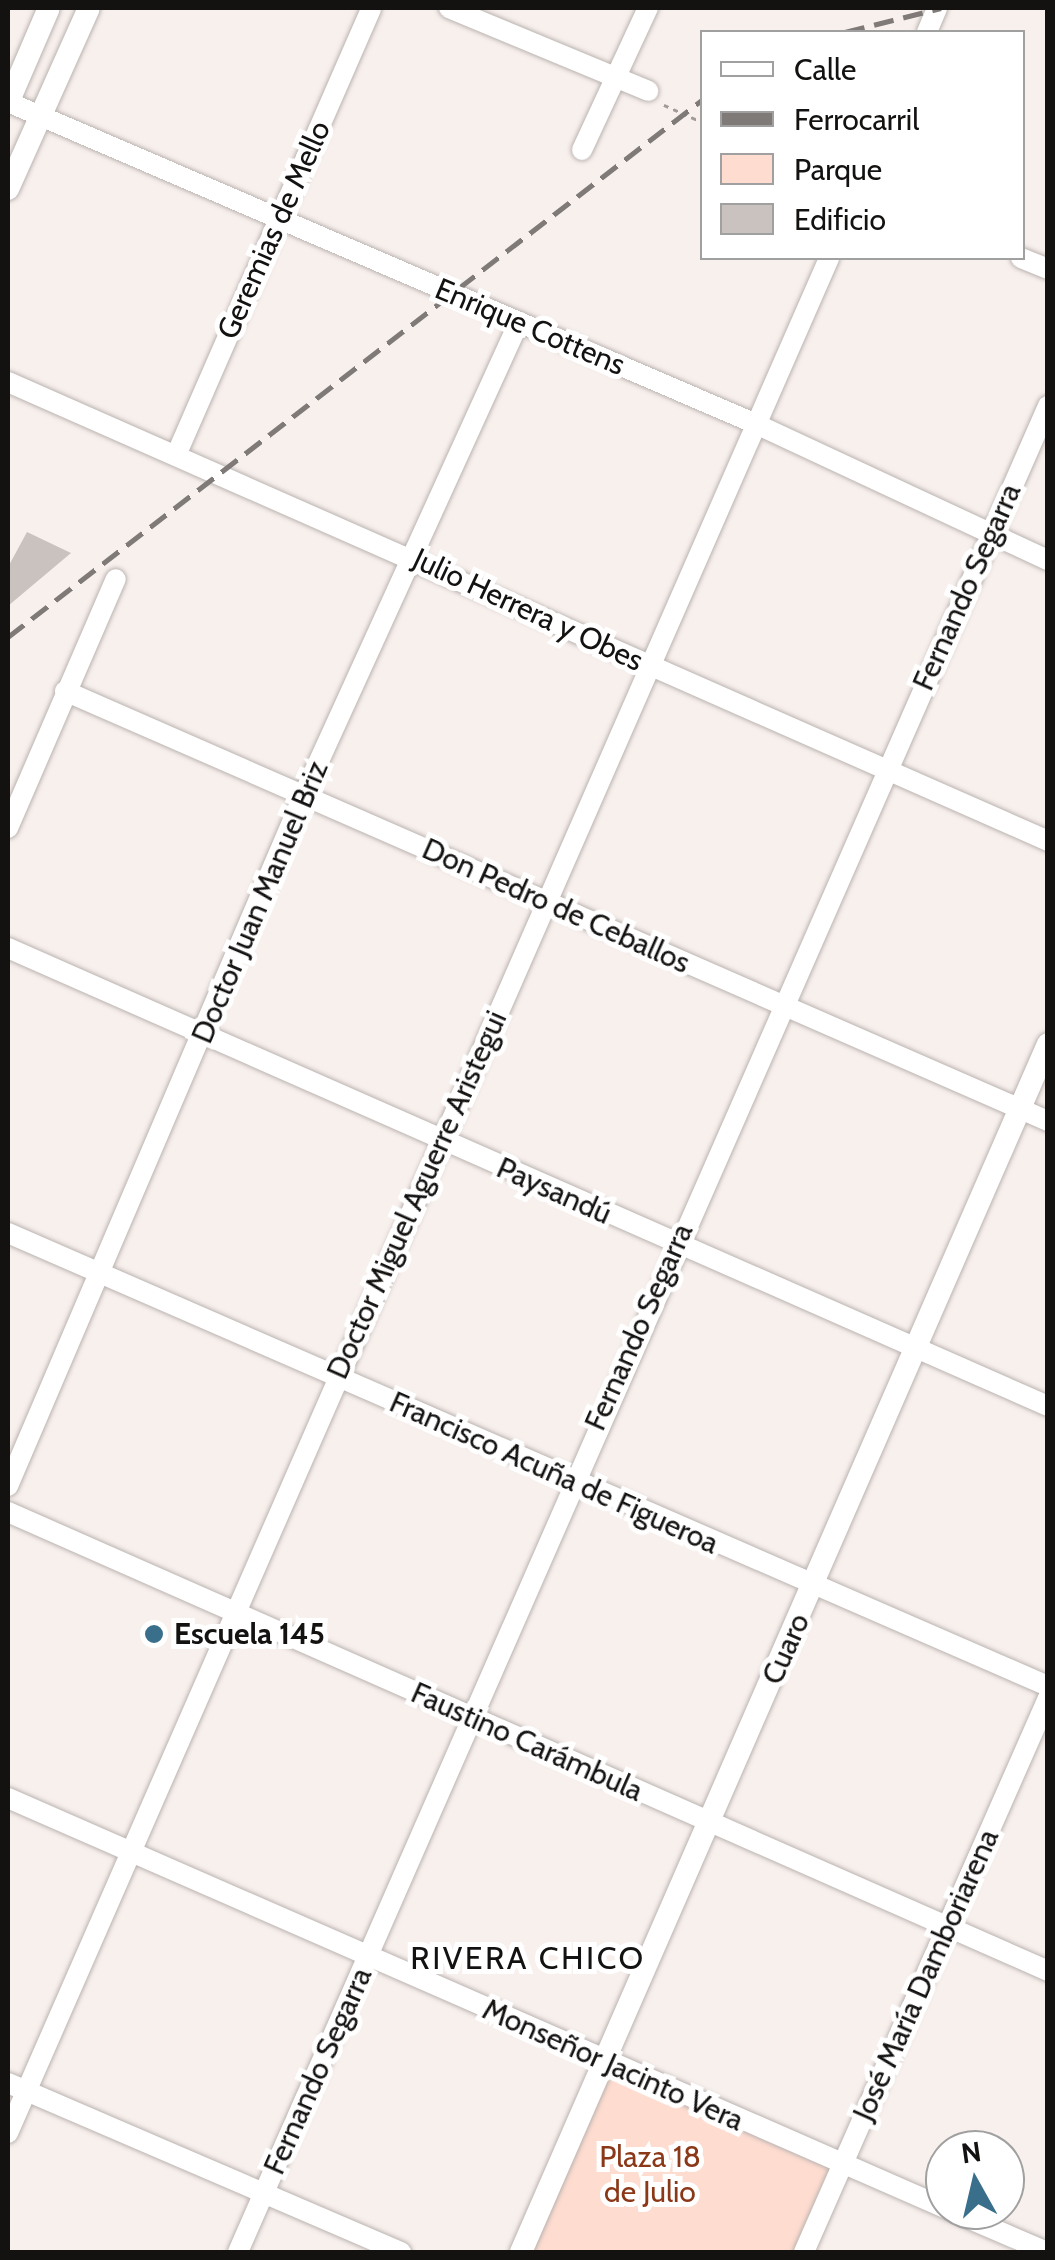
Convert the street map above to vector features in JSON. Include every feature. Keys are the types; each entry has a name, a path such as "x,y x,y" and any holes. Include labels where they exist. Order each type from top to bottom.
{"street":[{"path":"8,102 48,8"},
{"path":"8,190 89,8"},
{"name":"Geremias de Mello","path":"176,453 370,8"},
{"path":"449,8 648,91"},
{"path":"582,150 648,8"},
{"name":"Enrique Cottens","path":"8,102 756,424 1048,560"},
{"name":"Doctor Miguel Aguerre Aristegui","path":"8,2134 17,2087 131,1850 828,260"},
{"name":"Doctor Juan Manuel Briz","path":"8,1486 304,794 519,322"},
{"name":"Julio Herrera y Obes","path":"8,382 415,556 648,667 1048,841"},
{"name":"Fernando Segarra","path":"238,2252 674,1244 1048,406"},
{"path":"8,828 116,579"},
{"name":"Don Pedro de Ceballos","path":"66,691 1048,1121"},
{"name":"Paysandú","path":"8,948 1048,1406"},
{"name":"Cuaro","path":"521,2252 1048,1044"},
{"name":"Francisco Acuña de Figueroa","path":"8,1233 571,1484 1048,1686"},
{"name":"Faustino Carámbula","path":"8,1512 1048,1970"},
{"name":"José María Damboriarena","path":"804,2252 1048,1698"},
{"name":"Monseñor Jacinto Vera","path":"8,1798 925,2200"},
{"path":"17,2087 401,2252"},
{"name":"Monseñor Jacinto Vera","path":"996,2230 1047,2252"}],"path":[{"path":"648,91 668,110 700,121"}],"green space":[{"name":"Plaza 18 de Julio","path":"611,2073 831,2169 794,2252 531,2252"}],"building":[{"path":"27,532 71,553 8,606 8,567"}],"railway":[{"path":"853,30 941,8"},
{"path":"8,637 700,102"}],"place":[{"name":"Escuela 145","path":"154,1634"}],"district":[{"name":"RIVERA CHICO","path":"528,1958"}]}
